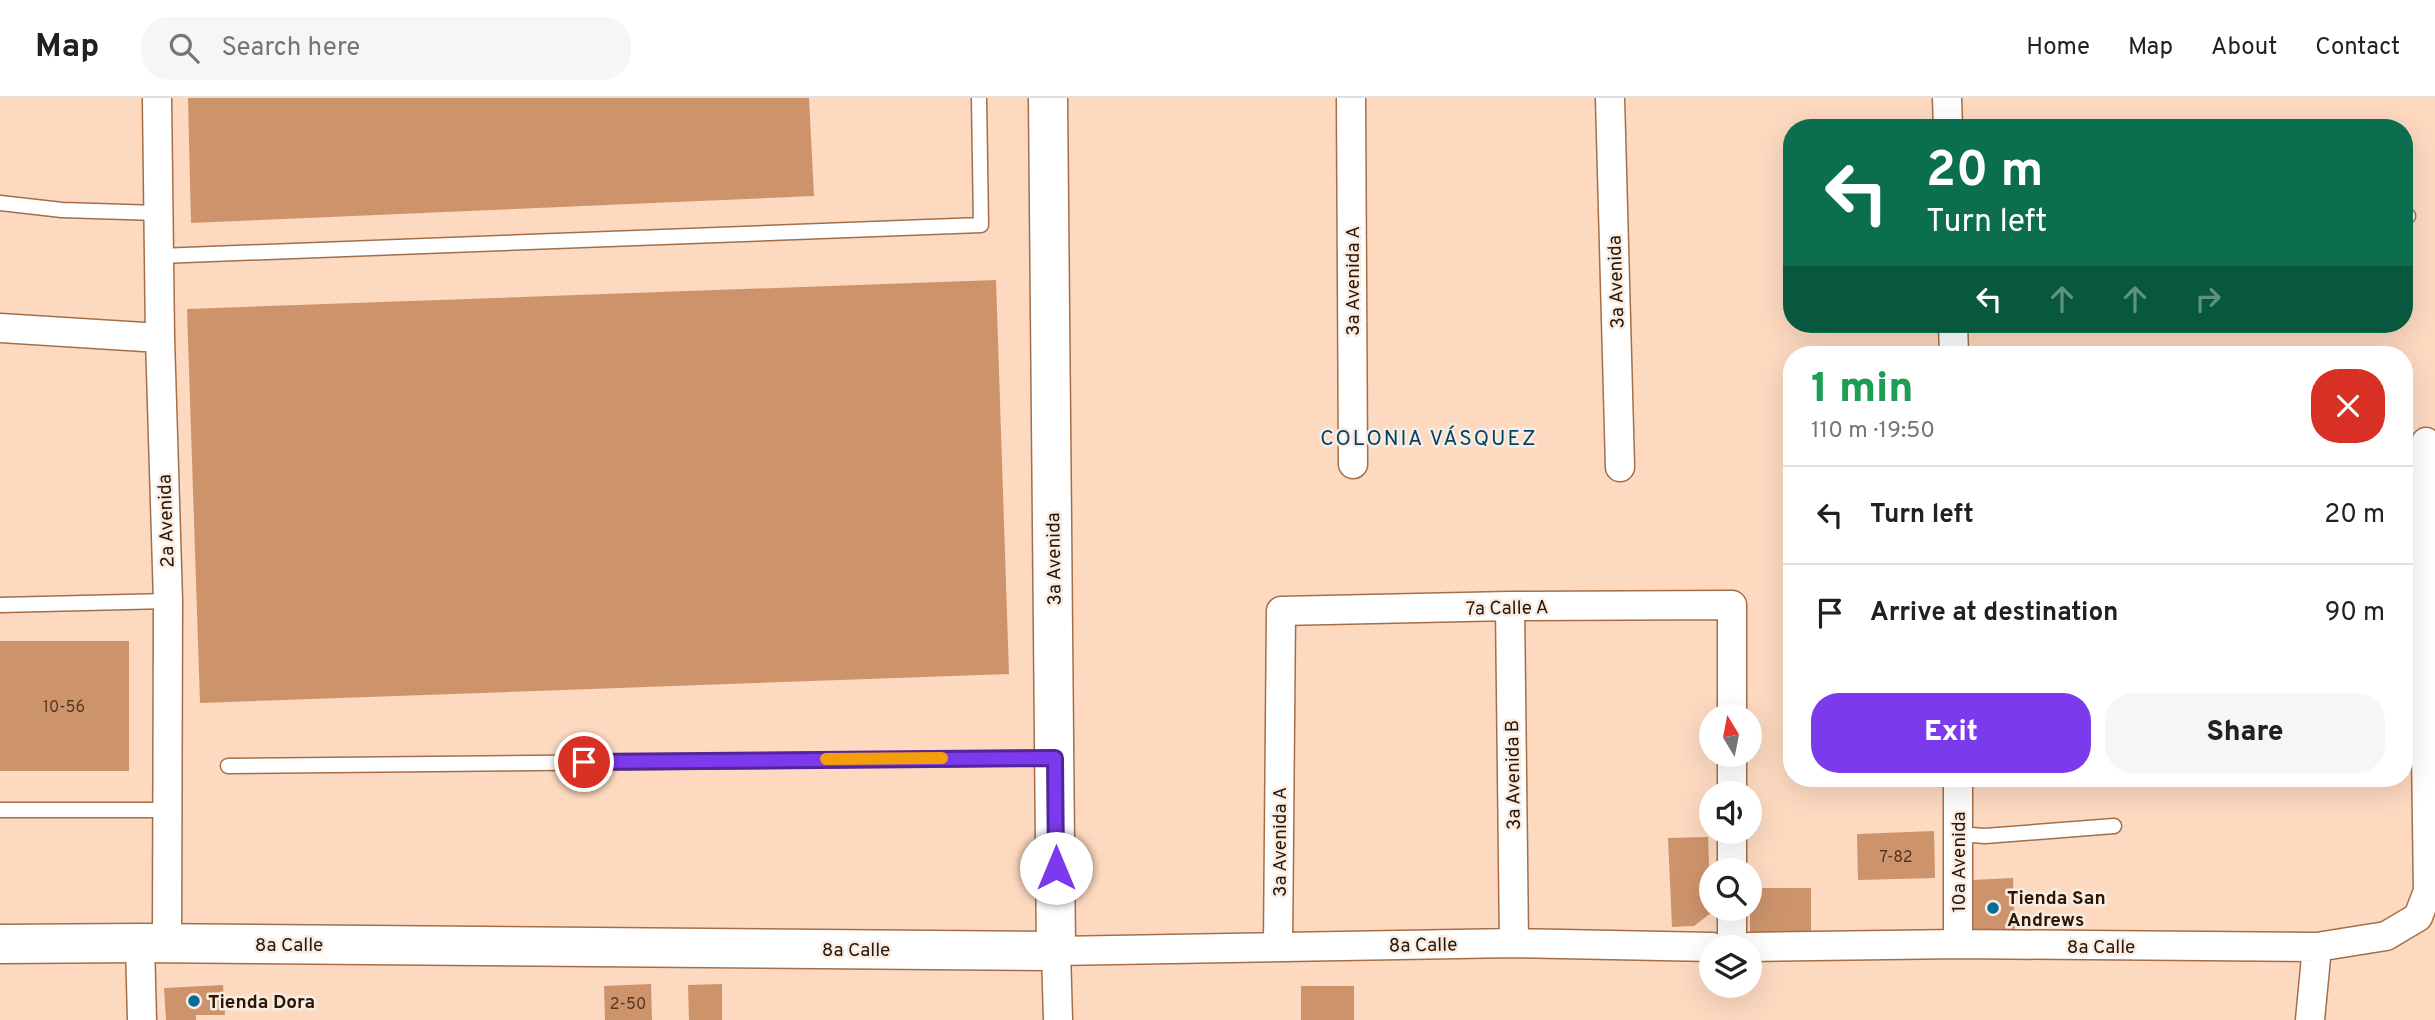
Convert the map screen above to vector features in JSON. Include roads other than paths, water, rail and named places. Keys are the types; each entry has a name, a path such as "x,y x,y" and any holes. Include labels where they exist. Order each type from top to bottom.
{"street":[{"name":"2a Avenida","path":"142,1020 154,943 166,810 168,601 160,338 157,98"},
{"name":"3a Avenida","path":"1048,98 1058,1020"},
{"name":"3a Avenida A","path":"1351,98 1353,464"},
{"name":"3a Avenida","path":"1610,98 1620,467"},
{"path":"1947,98 1948,119"},
{"path":"0,328 160,338"},
{"path":"2426,442 2430,612"},
{"name":"7a Calle A","path":"1281,611 1732,605 1732,704"},
{"name":"3a Avenida B","path":"1510,606 1514,943"},
{"name":"3a Avenida A","path":"1278,946 1281,611"},
{"name":"8a Calle","path":"1762,947 1958,944 2317,947 2386,936 2418,917 2428,891 2430,612"},
{"name":"10a Avenida","path":"1958,787 1958,944"},
{"name":"8a Calle","path":"0,944 1056,951 1514,943 1699,947"},
{"path":"2310,1020 2317,947"}],"lane":[{"path":"159,256 981,225 979,98"},
{"path":"0,203 62,210 158,213"},
{"path":"0,605 168,601"},
{"path":"229,766 1055,758"},
{"path":"0,810 166,810"},
{"path":"1957,834 1985,836 2114,826"}],"place":[{"name":"Tienda San Andrews","path":"1993,908"},
{"name":"Tienda Dora","path":"194,1001"}],"district":[{"name":"COLONIA VÁSQUEZ","path":"1429,438"}]}
